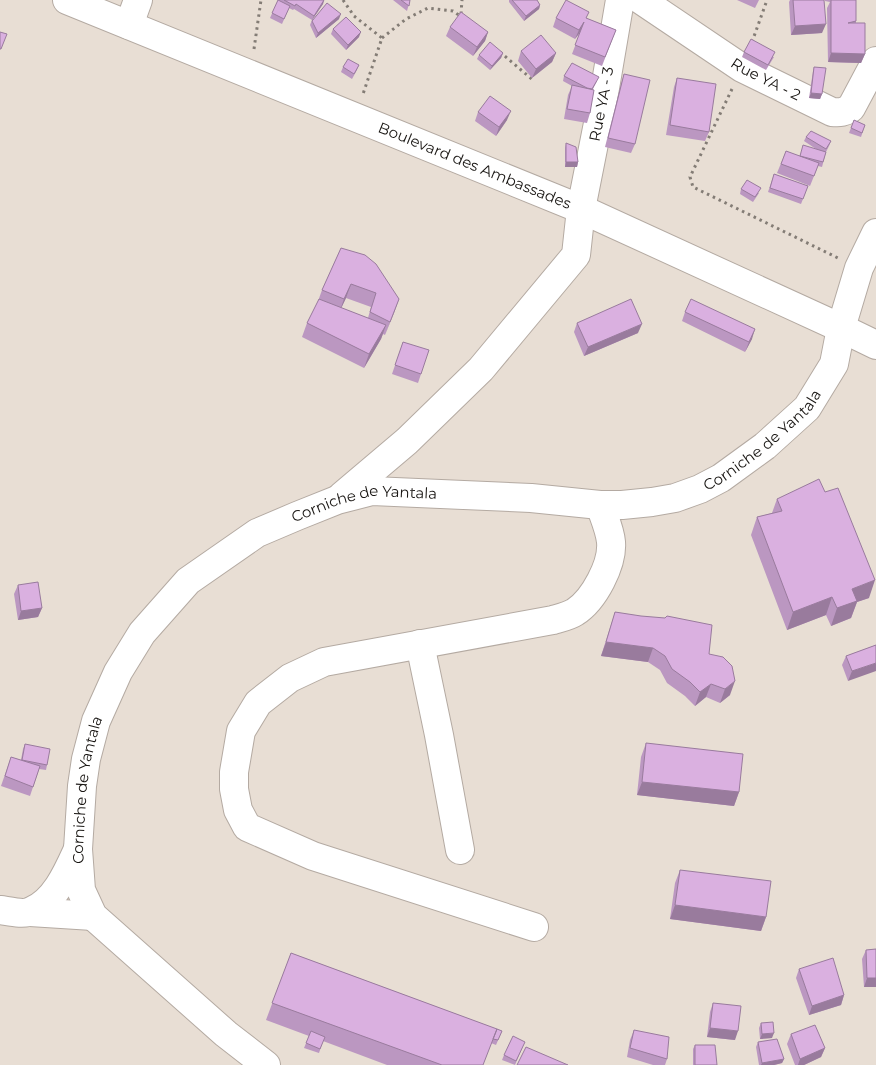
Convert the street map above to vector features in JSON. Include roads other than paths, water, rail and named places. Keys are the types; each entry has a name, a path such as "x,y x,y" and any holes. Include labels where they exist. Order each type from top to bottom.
{"street":[{"name":"Boulevard des Ambassades","path":"68,0 582,209 876,345"},
{"path":"129,25 138,0"},
{"name":"Rue YA - 3","path":"337,500 407,441 481,369 576,255 582,209 606,88 620,0"},
{"name":"Rue YA - 2","path":"641,0 742,68 838,113 845,112 851,108 876,61"},
{"name":"Corniche de Yantala","path":"266,1065 226,1034 93,916 81,890 78,849 82,786 86,759 96,721 118,672 142,633 188,581 257,533 337,500 372,491 531,498 600,505 652,502 675,498 700,489 720,478 765,446 807,408 834,364 859,268 876,233"},
{"path":"534,926 313,856 248,828 238,810 234,789 236,752 241,731 258,703 290,678 324,662 553,620 575,612 592,596 606,570 611,555 611,541 600,505"},
{"path":"420,644 460,850"},
{"path":"30,912 48,900 67,872 78,849"},
{"path":"0,910 93,916"}]}
